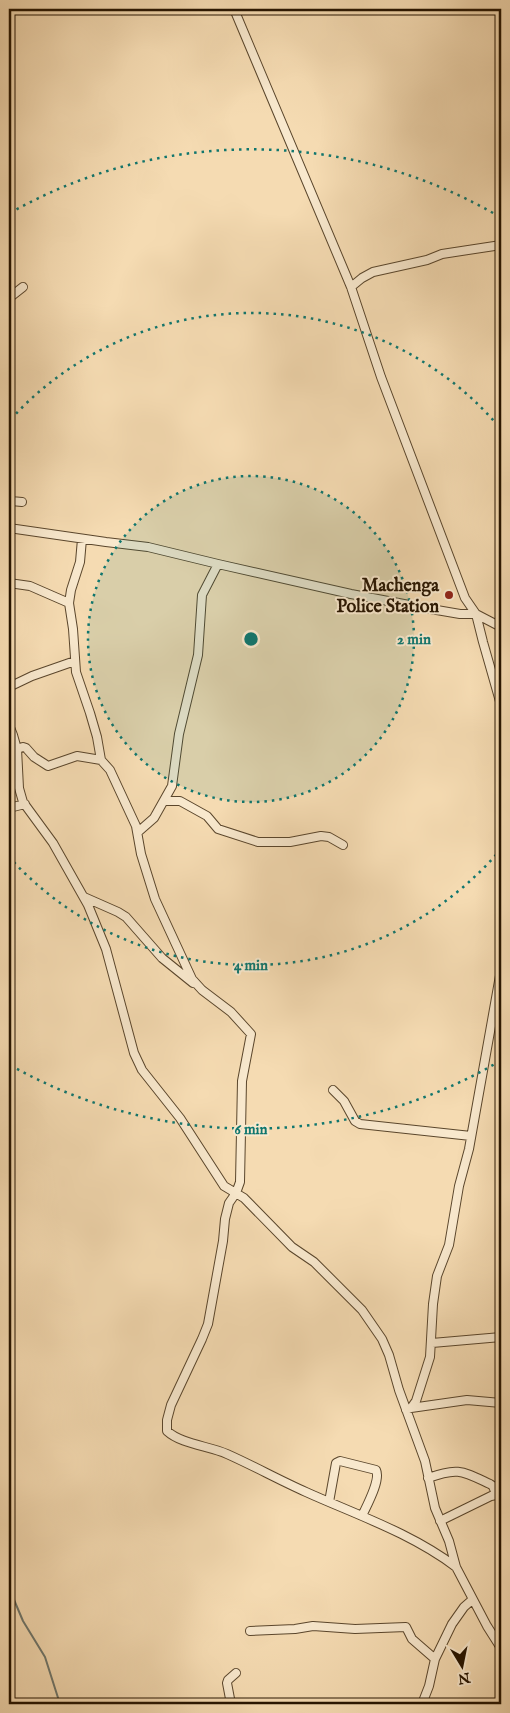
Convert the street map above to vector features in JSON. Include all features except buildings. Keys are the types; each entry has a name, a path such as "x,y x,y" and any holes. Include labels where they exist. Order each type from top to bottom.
{"street":[{"path":"234,9 351,287 381,377 431,504 465,598 476,614 482,642 501,706"},
{"path":"351,287 373,272 427,260 442,254 501,246"},
{"path":"9,298 23,287"},
{"path":"9,494 11,501 22,502"},
{"path":"9,528 82,539 148,546 218,564 425,608 460,614 476,614 501,627"},
{"path":"82,539 78,574 71,590 69,603 73,629 74,660 78,681 97,737 101,760 110,770 134,819 141,854 155,899 184,964 196,985"},
{"path":"138,832 154,818 172,786 179,734 198,655 202,595 218,564"},
{"path":"9,583 30,586 69,603"},
{"path":"9,687 74,660"},
{"path":"9,725 16,749 19,788 24,804 53,843 65,867 84,897 106,949 134,1053 142,1070 180,1118 220,1182 244,1198 292,1247 314,1262 367,1318 382,1339 390,1355 409,1409 425,1461 435,1508 449,1541 456,1567 472,1600 501,1648"},
{"path":"16,749 26,748 34,757 48,766 77,756 101,760"},
{"path":"164,801 180,801 207,816 218,829 258,842 290,842 321,836 329,837 343,845"},
{"path":"9,808 24,804"},
{"path":"84,897 126,917 162,958 231,1012 244,1024 251,1034 242,1081 240,1182 236,1194 229,1203 225,1219 208,1324 171,1405 166,1420 167,1431 180,1439 225,1453 362,1516 437,1554 456,1567"},
{"path":"409,1409 416,1401 430,1358 433,1304 437,1276 449,1245 501,970"},
{"path":"333,1090 344,1101 355,1121 360,1124 471,1136"},
{"path":"432,1343 501,1337"},
{"path":"409,1409 467,1400 501,1403"},
{"path":"330,1502 336,1462 340,1461 376,1470 378,1474 375,1486 362,1516"},
{"path":"428,1478 446,1472 462,1472 490,1484 498,1494 440,1521"},
{"path":"422,1704 429,1686 435,1659 452,1624 464,1607 472,1600"},
{"path":"250,1631 295,1629 313,1626 355,1629 406,1627 412,1639 435,1659"},
{"path":"231,1704 227,1683 236,1673"}],"waterway":[{"path":"9,1588 23,1621 45,1657 60,1704"}],"place":[{"name":"Machenga Police Station","path":"449,595"}]}
